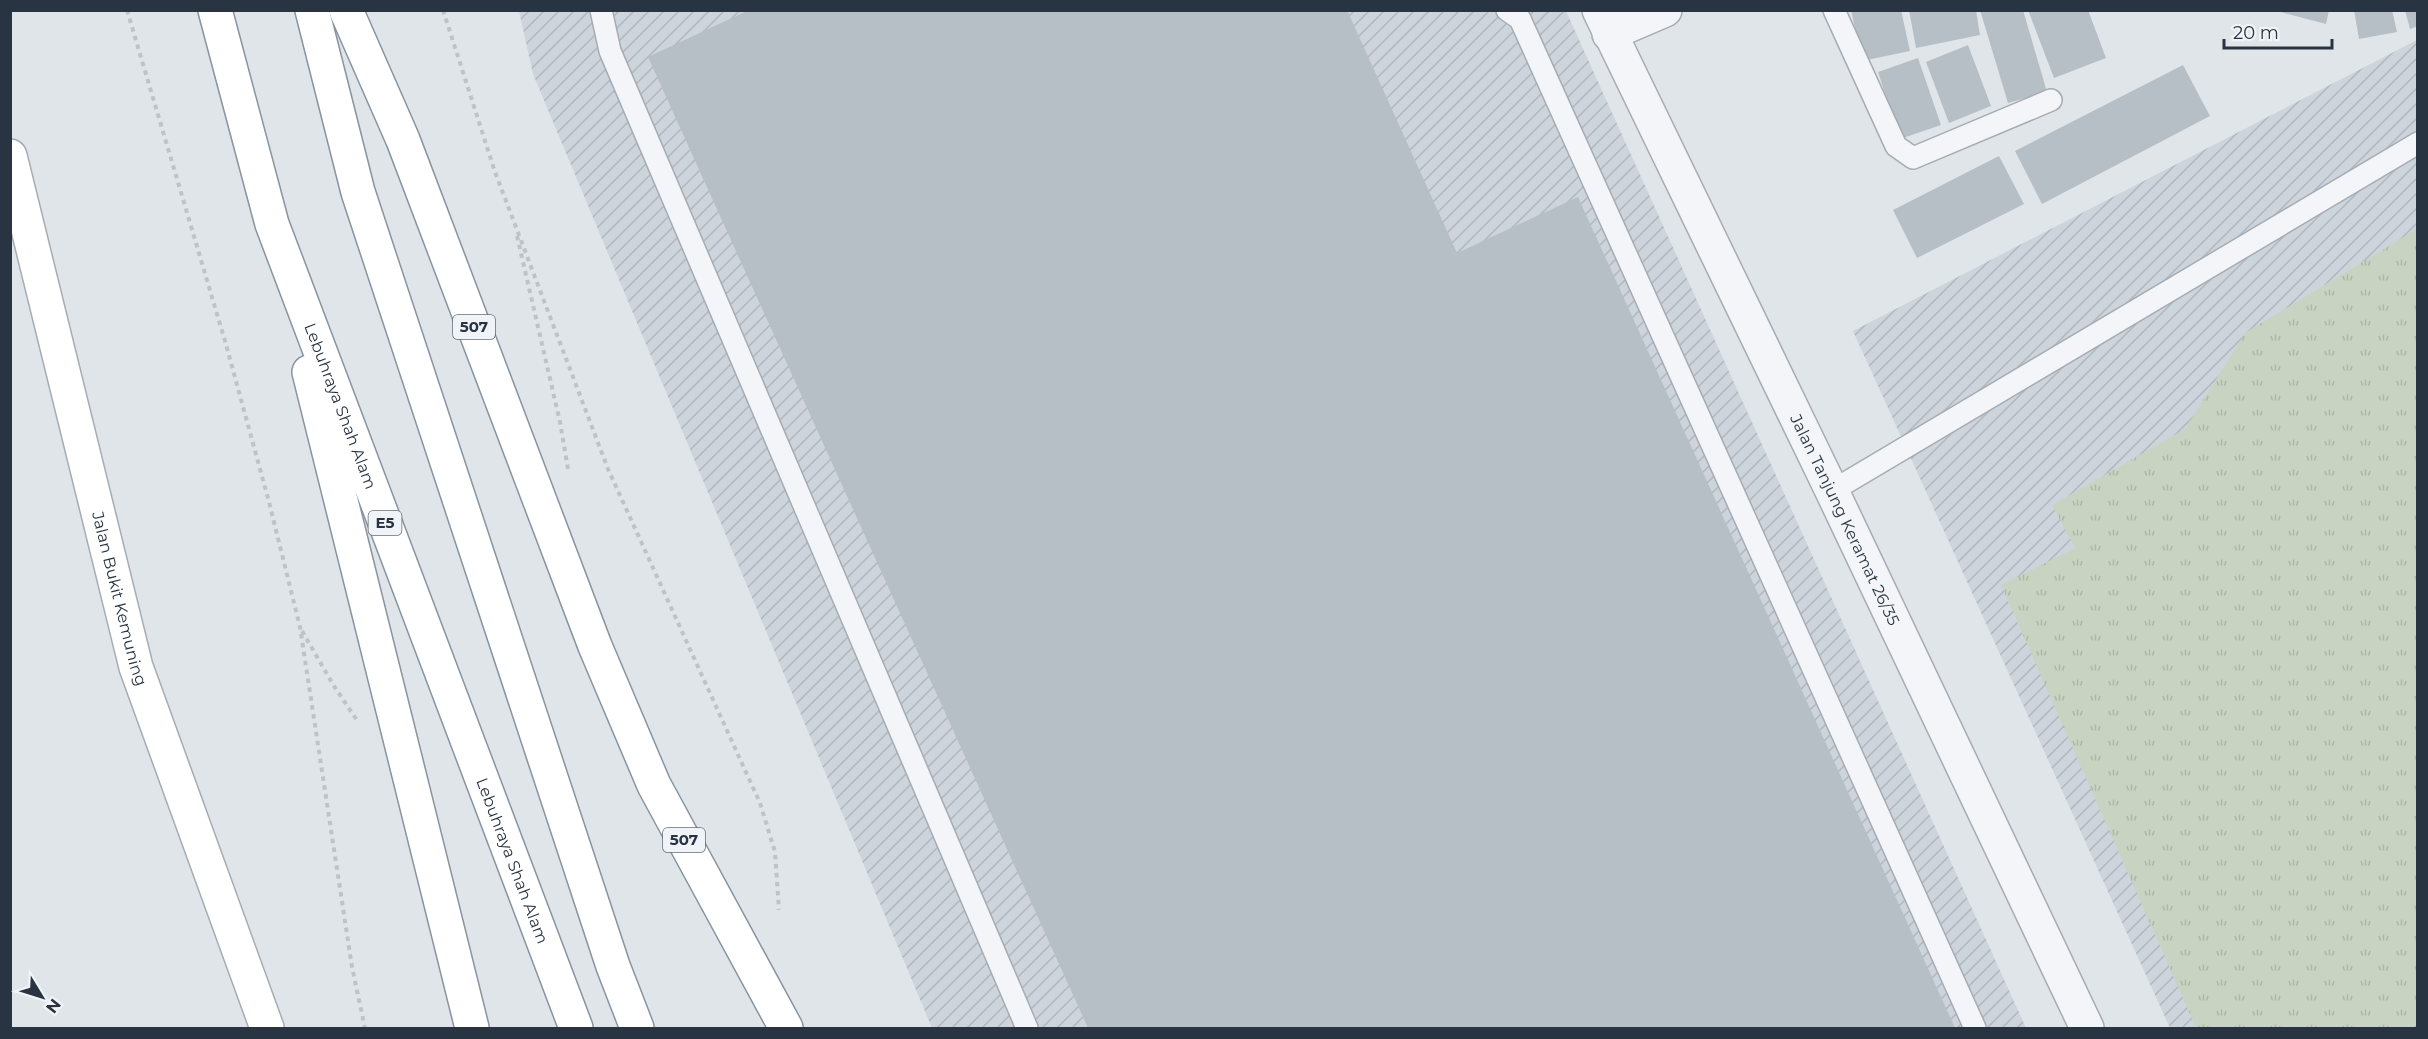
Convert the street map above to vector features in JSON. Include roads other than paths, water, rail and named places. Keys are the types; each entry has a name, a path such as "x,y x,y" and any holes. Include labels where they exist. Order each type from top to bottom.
{"main road":[{"name":"Lebuhraya Shah Alam","path":"215,10 272,225 576,1029"},
{"path":"312,10 358,192 613,966 637,1029"},
{"name":"507","path":"346,10 402,140 595,646 654,785 786,1029"},
{"name":"Jalan Bukit Kemuning","path":"10,156 135,667 267,1029"},
{"path":"272,225 472,1029"}],"street":[{"path":"1604,22 1665,10"},
{"name":"Jalan Tanjung Keramat 26/35","path":"1604,22 1832,491 2087,1029"}],"lane":[{"path":"601,10 610,51 1026,1029"},
{"path":"1507,10 1520,19 1975,1029"},
{"path":"1834,10 1896,146 1913,158 2051,100"},
{"path":"1832,491 2418,143"}]}
